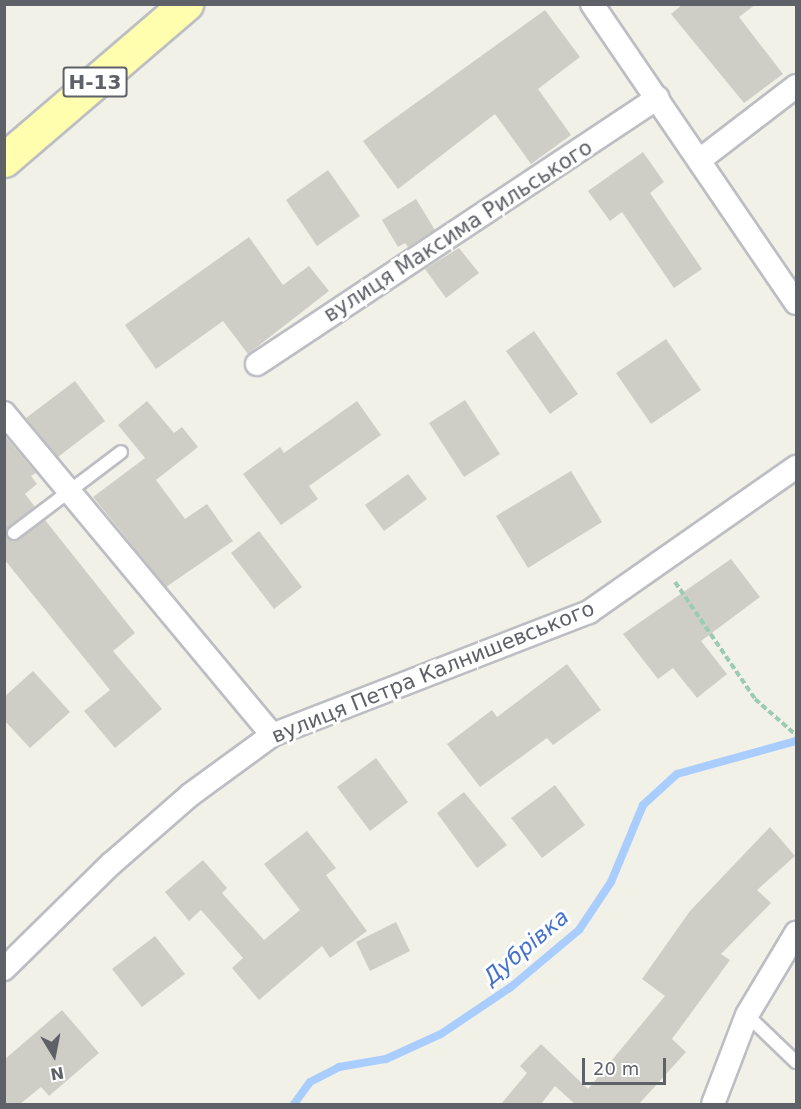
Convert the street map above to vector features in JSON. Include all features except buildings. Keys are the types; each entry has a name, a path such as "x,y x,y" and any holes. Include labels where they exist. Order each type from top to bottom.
{"main road":[{"name":"Н-13","path":"4,160 186,4"}],"street":[{"path":"592,4 701,159 796,303"},
{"path":"701,159 796,86"},
{"name":"вулиця Максима Рильського","path":"257,364 658,98"},
{"path":"4,413 71,490 272,735"},
{"name":"вулиця Петра Калнишевського","path":"4,969 111,864 190,795 272,735 589,612 663,564 796,467"},
{"path":"713,1104 747,1015 796,933"}],"lane":[{"path":"14,533 121,452"},
{"path":"747,1015 796,1062"}],"path":[{"path":"663,564 755,699 796,735"}],"waterway":[{"name":"Дубрівка","path":"294,1104 310,1082 339,1067 386,1059 441,1034 511,987 579,930 611,882 643,805 677,774 796,741"}]}
